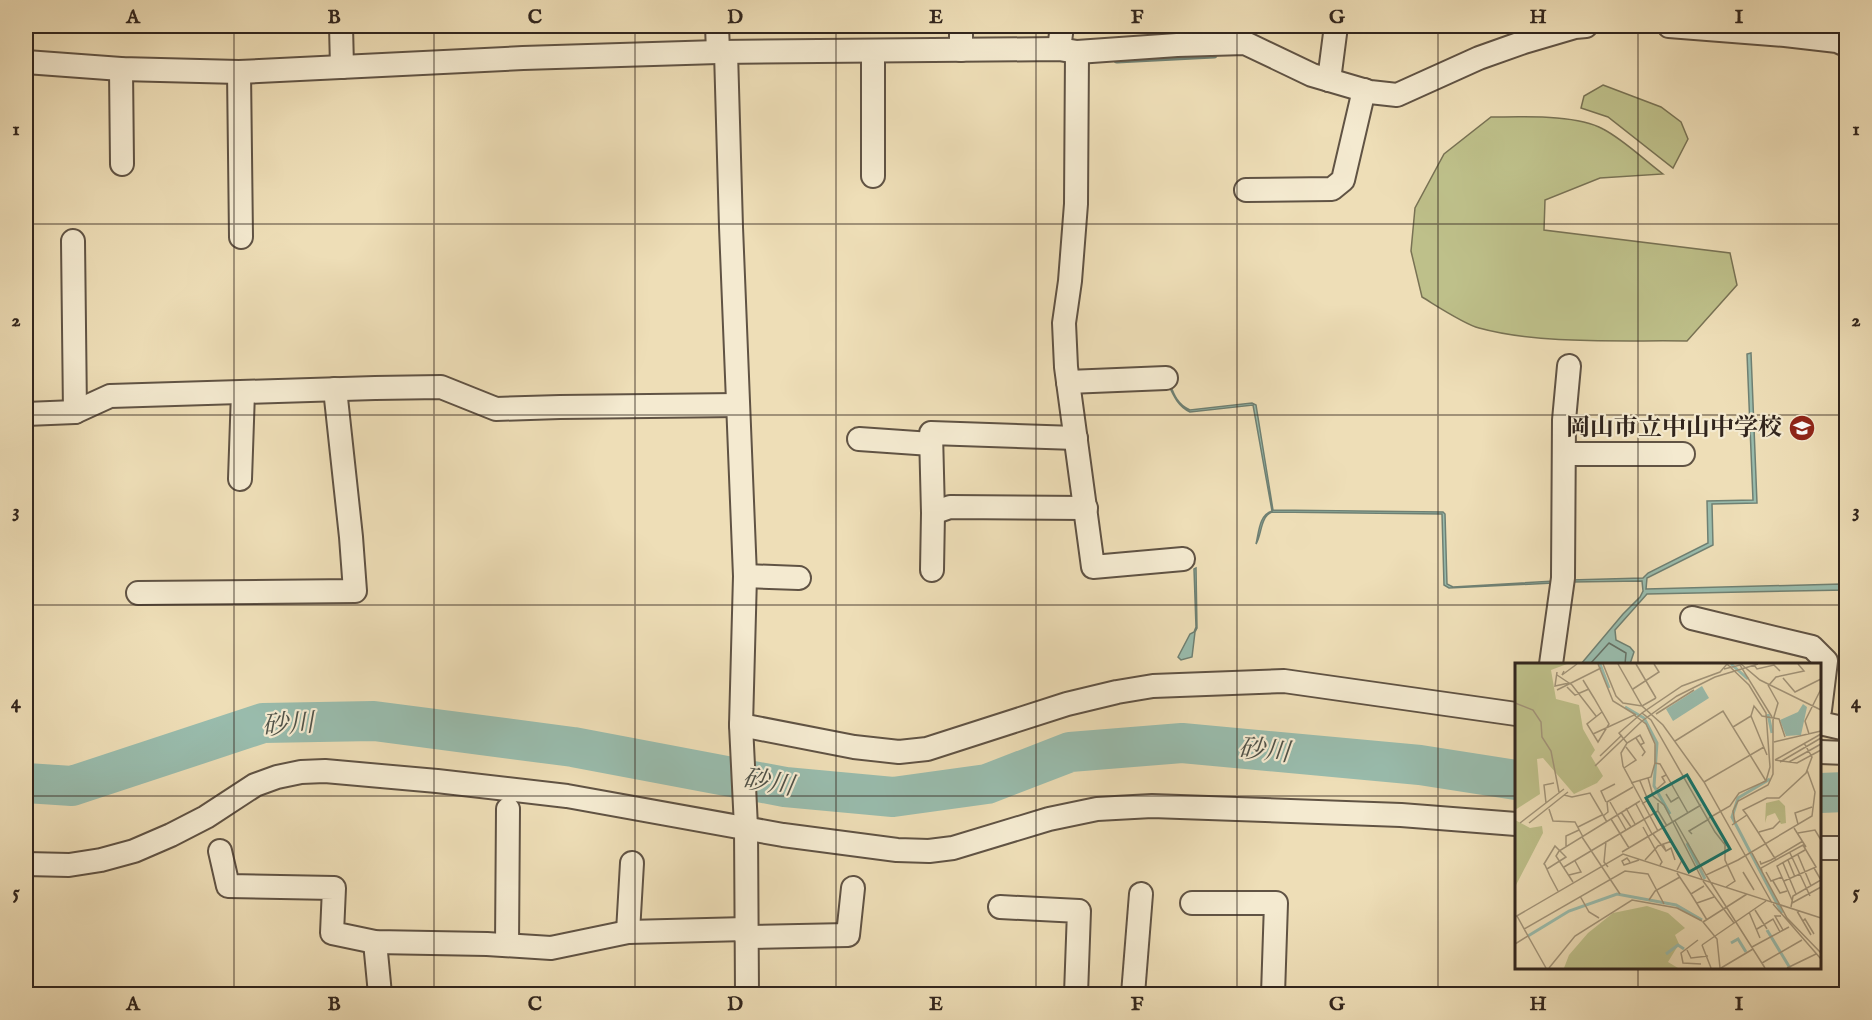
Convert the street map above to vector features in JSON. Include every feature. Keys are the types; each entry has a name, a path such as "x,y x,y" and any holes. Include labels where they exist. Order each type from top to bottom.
{"street":[{"path":"341,26 342,67"},
{"path":"717,26 722,52 745,576 742,731 746,822 747,994"},
{"path":"961,26 961,50"},
{"path":"1062,26 1068,50 1076,204 1064,323 1068,382 1093,567 1183,559"},
{"path":"1329,80 1336,26"},
{"path":"26,62 121,69 239,72 523,58 722,52 1068,50 1245,43 1312,75 1364,90 1397,95 1479,58 1524,42 1586,26"},
{"path":"1669,26 1785,30 1846,42"},
{"path":"873,51 873,176"},
{"path":"121,69 122,164"},
{"path":"239,72 242,237"},
{"path":"1246,190 1332,189 1338,185 1343,180 1364,90"},
{"path":"73,242 75,412"},
{"path":"1551,663 1563,578 1564,420 1569,366"},
{"path":"1068,382 1166,378"},
{"path":"26,414 75,412 110,396 441,387 496,409 738,405"},
{"path":"138,593 355,591 335,389"},
{"path":"240,479 243,392"},
{"path":"932,570 931,433 1076,438"},
{"path":"859,439 931,444"},
{"path":"1564,454 1683,454"},
{"path":"933,513 950,507 1086,508"},
{"path":"745,576 799,578"},
{"path":"1692,618 1812,647 1836,663 1821,707"},
{"path":"742,731 899,752 927,749 1067,704 1117,692 1153,686 1284,681 1515,714"},
{"path":"1821,723 1846,729"},
{"path":"1821,752 1846,753"},
{"path":"26,864 69,865 134,851 206,817 255,785 301,772 325,771 567,796 648,812 746,822 783,835 929,852 953,848 1049,819 1097,809 1152,806 1401,814 1515,824"},
{"path":"507,945 508,809"},
{"path":"1821,849 1846,848"},
{"path":"220,851 228,886 334,888 332,933 375,942 551,948 628,932 848,935 853,888"},
{"path":"628,932 632,863"},
{"path":"1133,994 1141,894"},
{"path":"1192,903 1276,903 1273,994"},
{"path":"1000,907 1079,911 1076,994"},
{"path":"375,942 380,994"}],"green space":[{"path":"1603,85 1661,107 1681,122 1688,139 1673,168 1608,117 1581,108 1584,96"},
{"path":"1491,117 1548,117 1592,124 1618,139 1663,174 1600,178 1545,200 1544,230 1730,253 1737,285 1687,341 1582,341 1503,333 1473,326 1422,297 1411,251 1415,208 1444,154"}],"water":[{"path":"1751,353 1757,503 1712,504 1713,545 1647,578 1646,589 1842,584 1846,585 1846,590 1647,594 1615,630 1616,640 1630,647 1634,652 1630,663 1582,663 1640,597 1643,591 1642,581 1571,582 1571,580 1643,578 1648,573 1708,543 1707,501 1753,500 1747,354"},
{"path":"1170,384 1179,402 1190,410 1252,403 1256,405 1273,510 1443,512 1445,514 1447,584 1453,587 1554,581 1553,583 1449,588 1444,585 1442,514 1272,512 1263,522 1256,544 1262,520 1264,516 1272,511 1253,405 1190,412 1186,410 1175,398 1169,386 1153,390 1077,393"},
{"path":"1196,568 1197,628 1192,657 1181,660 1178,657 1196,627 1194,569"}],"waterway":[{"path":"1117,60 1214,55"},
{"name":"砂川","path":"26,783 72,786 263,723 374,721 573,747 785,787 893,797 987,784 1070,752 1182,743 1420,765 1515,780"},
{"name":"砂川","path":"1821,793 1846,792"}],"place":[{"name":"岡山市立中山中学校","path":"1802,428"}]}
